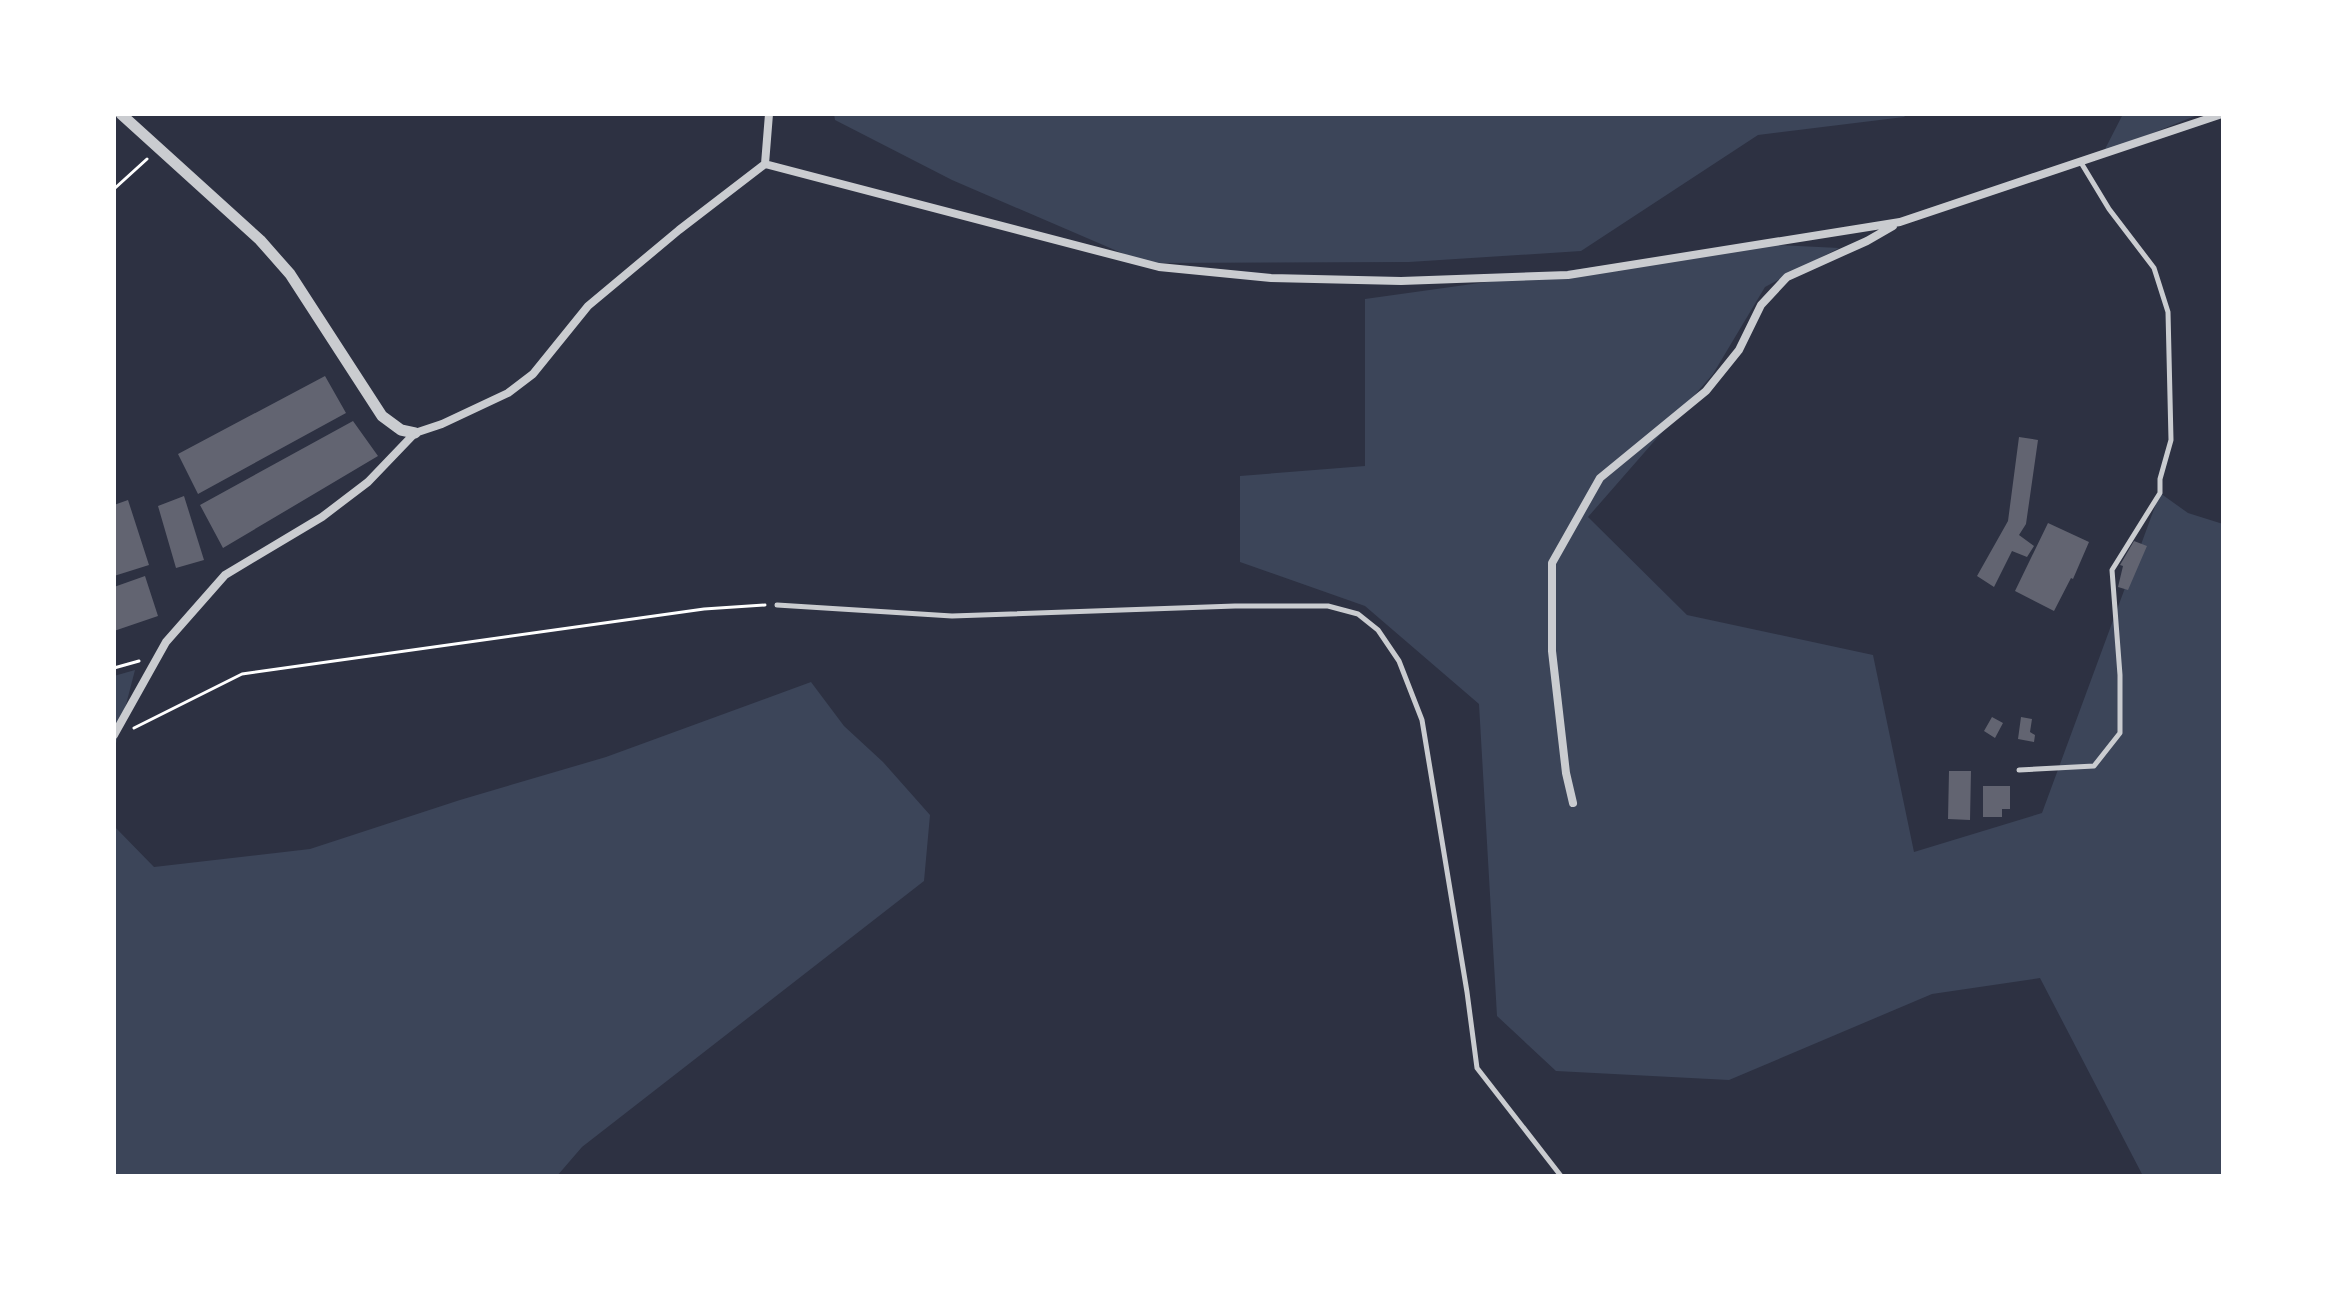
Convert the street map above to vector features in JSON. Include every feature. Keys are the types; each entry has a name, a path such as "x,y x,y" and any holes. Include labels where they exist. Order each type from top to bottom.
{"street":[{"path":"121,114 260,240 290,274 382,416 401,430 415,433"},
{"path":"114,735 166,642 225,575 322,517 368,482 415,433 442,424 508,393 533,374 588,306 690,221 765,164 769,114"},
{"path":"765,164 1159,267 1271,278 1401,281 1568,275 1900,222 2222,114"},
{"path":"1573,803 1566,773 1552,651 1552,563 1572,527 1600,478 1706,391 1739,350 1761,305 1787,277 1867,241 1900,222"}],"lane":[{"path":"2019,770 2094,766 2120,733 2120,675 2112,570 2160,493 2160,479 2171,440 2168,312 2154,268 2109,209 2080,161"},
{"path":"777,605 952,616 1251,606 1328,606 1358,614 1378,630 1399,661 1422,720 1477,1068 1561,1176"}],"path":[{"path":"114,189 159,149"},
{"path":"128,731 242,674 704,609 777,605"},
{"path":"114,668 158,656"}],"shaded area":[{"path":"834,114 1907,114 1904,117 1758,135 1581,251 1409,262 1145,263 952,180 835,120"},
{"path":"2123,114 2200,114 2103,153"},
{"path":"1760,244 1839,248 1765,287 1713,374 1588,517 1687,615 1873,655 1914,852 2042,813 2160,493 2188,513 2223,524 2223,1176 2143,1176 2040,978 1932,994 1729,1080 1556,1071 1497,1016 1479,704 1365,606 1240,562 1240,476 1365,466 1365,299"},
{"path":"135,670 114,751 114,676"},
{"path":"811,682 844,726 883,762 930,815 924,881 582,1147 557,1176 114,1176 114,826 154,867 310,849 606,757"}],"building":[{"path":"325,376 346,413 198,494 178,454"},
{"path":"353,421 378,456 223,548 200,505"},
{"path":"2019,437 2038,440 2026,524 2019,535 2034,546 2027,557 2012,551 1994,587 1977,576 2008,521"},
{"path":"184,496 204,560 176,568 158,506"},
{"path":"128,500 149,565 114,576 114,505"},
{"path":"2048,523 2089,542 2073,579 2054,611 2015,591"},
{"path":"2134,541 2147,546 2128,590 2118,587 2123,566 2120,565"},
{"path":"145,576 158,616 114,631 114,587"},
{"path":"1992,717 2003,723 1995,738 1984,731"},
{"path":"2021,717 2032,719 2030,732 2035,735 2034,742 2018,739"},
{"path":"1949,771 1971,771 1970,820 1948,819"},
{"path":"1983,786 2010,786 2010,809 2002,809 2002,817 1983,817"}]}
